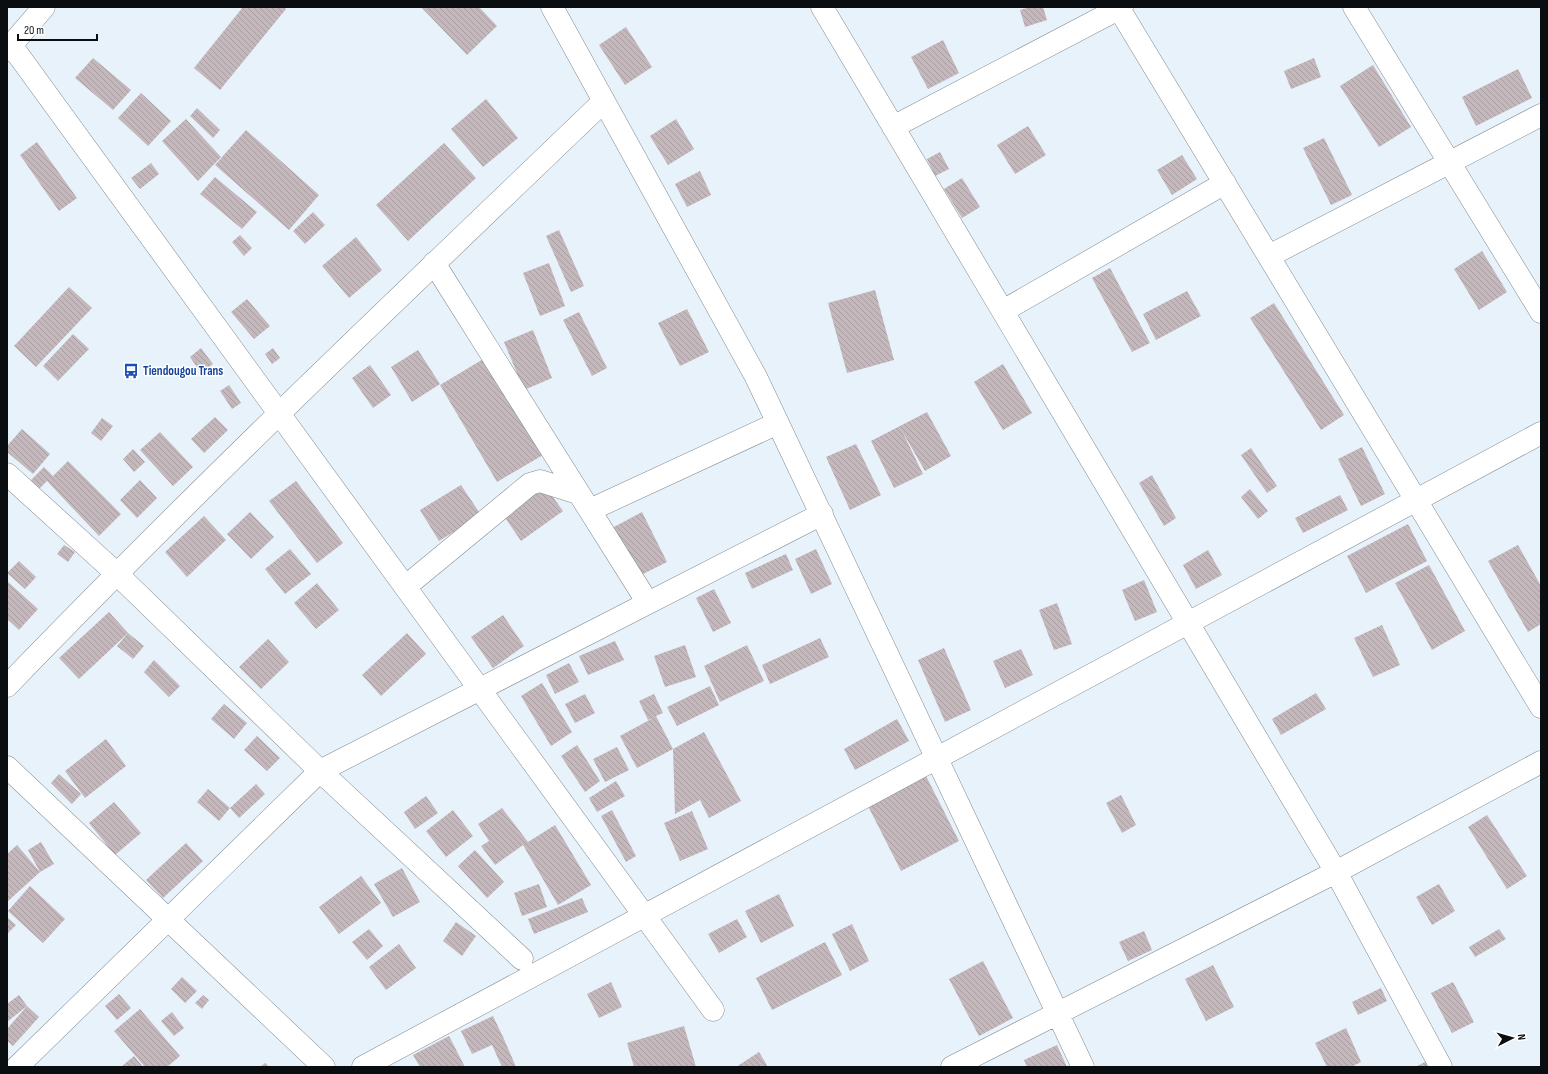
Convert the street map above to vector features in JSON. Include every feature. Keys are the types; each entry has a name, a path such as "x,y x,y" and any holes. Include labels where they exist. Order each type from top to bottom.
{"street":[{"path":"44,7 9,48 480,689 712,1010"},
{"path":"552,7 756,377 1084,1067"},
{"path":"822,7 1189,622 1336,872 1441,1067"},
{"path":"894,127 1120,7 1541,707"},
{"path":"1354,7 1541,312"},
{"path":"7,686 116,573 278,413 604,101"},
{"path":"1269,256 1541,115"},
{"path":"1004,311 1225,183"},
{"path":"434,263 648,603"},
{"path":"405,587 530,484 540,481 584,502 778,423"},
{"path":"363,1067 1541,433"},
{"path":"7,474 116,573 320,771 522,959"},
{"path":"17,1067 320,771 822,514"},
{"path":"952,1067 1336,872 1541,762"},
{"path":"7,767 324,1067"}],"building":[{"path":"243,7 284,7 286,9 220,90 194,68"},
{"path":"421,7 479,7 497,26 467,55"},
{"path":"1030,7 1043,7 1047,20 1025,27 1020,10"},
{"path":"626,27 652,67 625,85 599,45"},
{"path":"943,40 959,73 928,89 911,57"},
{"path":"93,58 131,90 113,110 75,78"},
{"path":"1314,58 1321,77 1291,89 1284,71"},
{"path":"1373,65 1411,127 1379,147 1340,86"},
{"path":"1518,69 1532,98 1476,126 1462,97"},
{"path":"141,93 171,121 148,146 118,118"},
{"path":"486,99 518,138 483,167 451,129"},
{"path":"197,108 220,130 213,138 190,116"},
{"path":"186,119 221,157 198,181 162,141"},
{"path":"676,119 694,149 668,165 650,136"},
{"path":"1028,126 1046,155 1015,174 997,145"},
{"path":"246,130 319,195 289,230 215,165"},
{"path":"1324,138 1352,195 1331,205 1303,148"},
{"path":"37,142 77,198 59,211 20,155"},
{"path":"444,143 476,178 408,241 376,205"},
{"path":"940,152 949,169 935,176 927,159"},
{"path":"1182,155 1197,179 1172,195 1157,170"},
{"path":"151,163 159,174 140,189 131,178"},
{"path":"700,171 711,195 687,207 675,184"},
{"path":"215,177 257,212 242,229 200,194"},
{"path":"962,178 980,207 962,218 944,189"},
{"path":"313,212 325,225 305,244 293,231"},
{"path":"559,230 584,286 571,292 546,236"},
{"path":"240,235 252,248 244,256 232,242"},
{"path":"356,237 382,270 349,298 322,266"},
{"path":"1482,251 1507,292 1479,310 1454,269"},
{"path":"549,263 565,306 540,316 523,273"},
{"path":"1110,268 1150,343 1132,352 1092,278"},
{"path":"69,287 92,308 36,367 14,346"},
{"path":"875,290 894,360 847,373 828,303"},
{"path":"1187,291 1201,316 1156,340 1143,314"},
{"path":"247,299 270,326 254,339 231,312"},
{"path":"1274,303 1344,415 1321,430 1250,318"},
{"path":"687,309 709,352 680,366 658,323"},
{"path":"579,312 607,368 592,376 563,320"},
{"path":"533,330 552,378 524,390 504,342"},
{"path":"73,334 89,349 58,381 43,366"},
{"path":"201,348 213,364 201,373 190,357"},
{"path":"273,348 280,358 272,364 265,354"},
{"path":"418,350 440,384 412,402 391,367"},
{"path":"485,358 543,455 497,482 440,385"},
{"path":"1003,364 1032,413 1003,430 974,382"},
{"path":"370,365 391,395 373,408 352,378"},
{"path":"229,385 241,403 232,409 220,391"},
{"path":"927,412 951,456 925,471 902,431 923,474 894,488 871,441"},
{"path":"215,417 228,430 204,453 191,439"},
{"path":"102,418 113,426 101,441 91,433"},
{"path":"22,429 50,454 33,474 7,452 7,446"},
{"path":"160,432 193,467 173,486 140,450"},
{"path":"856,444 881,495 850,510 826,457"},
{"path":"1362,447 1385,494 1361,506 1338,459"},
{"path":"1251,448 1277,486 1267,493 1241,455"},
{"path":"133,449 145,462 134,472 123,459"},
{"path":"68,461 121,514 99,536 47,481 35,493 27,484 44,467 53,476"},
{"path":"1152,475 1176,518 1164,526 1139,483"},
{"path":"140,480 157,498 137,518 120,500"},
{"path":"296,481 343,543 317,563 269,501"},
{"path":"461,485 481,515 439,541 420,510"},
{"path":"545,486 563,511 521,541 504,516"},
{"path":"1250,489 1268,511 1258,519 1241,497"},
{"path":"1340,495 1348,510 1303,533 1295,518"},
{"path":"250,512 274,537 251,559 227,534"},
{"path":"642,512 667,562 637,577 612,528"},
{"path":"204,516 226,540 187,577 165,552"},
{"path":"1408,524 1427,561 1366,593 1347,556"},
{"path":"64,545 75,552 68,562 57,554"},
{"path":"1518,545 1541,586 1541,624 1528,632 1488,561"},
{"path":"290,549 311,574 285,594 265,569"},
{"path":"816,549 832,584 811,594 795,559"},
{"path":"1208,550 1222,575 1196,589 1183,565"},
{"path":"786,554 793,570 752,589 745,573"},
{"path":"19,561 36,577 25,589 7,573"},
{"path":"1429,565 1465,631 1432,650 1395,583"},
{"path":"1144,580 1157,612 1135,621 1122,590"},
{"path":"7,581 38,609 19,630 7,619"},
{"path":"317,583 339,610 316,629 294,603"},
{"path":"714,589 731,623 713,632 696,598"},
{"path":"1057,603 1072,644 1054,650 1039,610"},
{"path":"109,612 128,633 79,679 59,658"},
{"path":"503,615 524,646 493,668 471,637"},
{"path":"1382,625 1400,665 1373,677 1354,638"},
{"path":"128,633 144,646 133,659 117,646"},
{"path":"407,633 426,654 381,696 362,675"},
{"path":"820,638 829,657 770,684 762,665"},
{"path":"268,639 289,662 261,689 239,667"},
{"path":"615,641 624,660 588,675 579,656"},
{"path":"685,645 696,677 665,687 654,656"},
{"path":"747,645 764,681 720,702 704,666"},
{"path":"944,648 971,710 945,722 918,660"},
{"path":"1021,649 1033,675 1005,688 993,661"},
{"path":"154,660 180,686 169,697 144,672"},
{"path":"569,663 579,682 555,694 546,675"},
{"path":"542,683 572,732 551,746 521,696"},
{"path":"710,686 719,705 677,726 667,707"},
{"path":"1316,693 1326,709 1281,735 1272,719"},
{"path":"585,694 595,713 575,723 565,704"},
{"path":"654,694 663,713 656,716 673,749 637,768 620,736 653,718 648,720 639,701"},
{"path":"224,704 247,723 234,739 211,719"},
{"path":"897,719 909,741 855,770 844,749"},
{"path":"704,732 741,801 709,818 700,800 675,814 673,749"},
{"path":"257,736 280,758 267,771 244,750"},
{"path":"106,739 126,766 85,798 65,771"},
{"path":"577,745 600,781 585,792 561,756"},
{"path":"617,747 629,770 605,782 593,759"},
{"path":"59,774 81,794 72,804 51,783"},
{"path":"926,776 959,841 901,871 868,806"},
{"path":"616,781 625,796 597,812 589,798"},
{"path":"256,784 265,794 239,818 230,808"},
{"path":"208,789 230,808 219,821 197,802"},
{"path":"1121,795 1136,825 1122,833 1106,803"},
{"path":"426,796 438,813 415,829 404,812"},
{"path":"114,802 141,833 115,855 89,823"},
{"path":"502,808 528,842 555,825 591,885 558,905 523,845 495,865 481,846 489,841 478,824"},
{"path":"453,810 473,836 446,857 426,831"},
{"path":"612,810 636,856 626,862 601,816"},
{"path":"692,811 708,849 680,861 664,823"},
{"path":"1487,815 1527,876 1507,889 1468,827"},
{"path":"41,842 54,864 40,872 28,850"},
{"path":"186,843 203,861 163,898 146,880"},
{"path":"17,845 40,872 7,902 7,854"},
{"path":"475,850 504,882 487,898 458,866"},
{"path":"402,868 420,902 393,917 374,884"},
{"path":"361,876 381,903 339,934 319,907"},
{"path":"539,884 547,907 522,916 514,893"},
{"path":"1439,884 1455,911 1432,925 1416,897"},
{"path":"30,886 65,919 43,943 8,911"},
{"path":"779,894 794,926 761,943 745,911"},
{"path":"582,898 588,912 534,934 528,919"},
{"path":"7,917 16,925 7,934"},
{"path":"737,919 747,937 719,953 708,934"},
{"path":"456,922 476,936 462,956 443,941"},
{"path":"852,924 869,961 850,971 832,934"},
{"path":"369,929 383,946 367,960 352,942"},
{"path":"1499,929 1506,939 1475,957 1469,947"},
{"path":"1144,931 1152,950 1128,961 1119,942"},
{"path":"825,942 842,975 772,1010 756,978"},
{"path":"399,944 416,968 386,990 369,967"},
{"path":"983,961 1013,1018 979,1036 949,979"},
{"path":"1213,965 1234,1007 1206,1021 1185,979"},
{"path":"182,977 197,991 185,1003 171,989"},
{"path":"611,982 622,1007 599,1018 587,994"},
{"path":"1453,982 1474,1022 1452,1033 1431,993"},
{"path":"1381,988 1387,1001 1358,1015 1352,1002"},
{"path":"119,994 131,1008 117,1020 105,1006"},
{"path":"19,995 27,1006 7,1022 7,1004"},
{"path":"203,995 209,1000 202,1009 195,1003"},
{"path":"27,1006 39,1017 13,1046 7,1041 7,1029"},
{"path":"140,1009 180,1056 167,1067 145,1067 114,1031"},
{"path":"172,1012 184,1028 174,1036 161,1021"},
{"path":"493,1016 516,1067 502,1067 492,1045 472,1054 461,1031"},
{"path":"684,1026 696,1067 634,1067 627,1043"},
{"path":"1346,1028 1361,1062 1351,1067 1327,1067 1315,1043"},
{"path":"449,1036 465,1067 420,1067 413,1055"},
{"path":"1057,1045 1067,1067 1027,1067 1024,1060"},
{"path":"759,1052 768,1067 736,1067"},
{"path":"134,1056 143,1067 121,1067"},
{"path":"1429,1060 1432,1067 1415,1067"},
{"path":"265,1063 269,1067 260,1067"}],"place":[{"name":"Tiendougou Trans","path":"131,371"}]}
